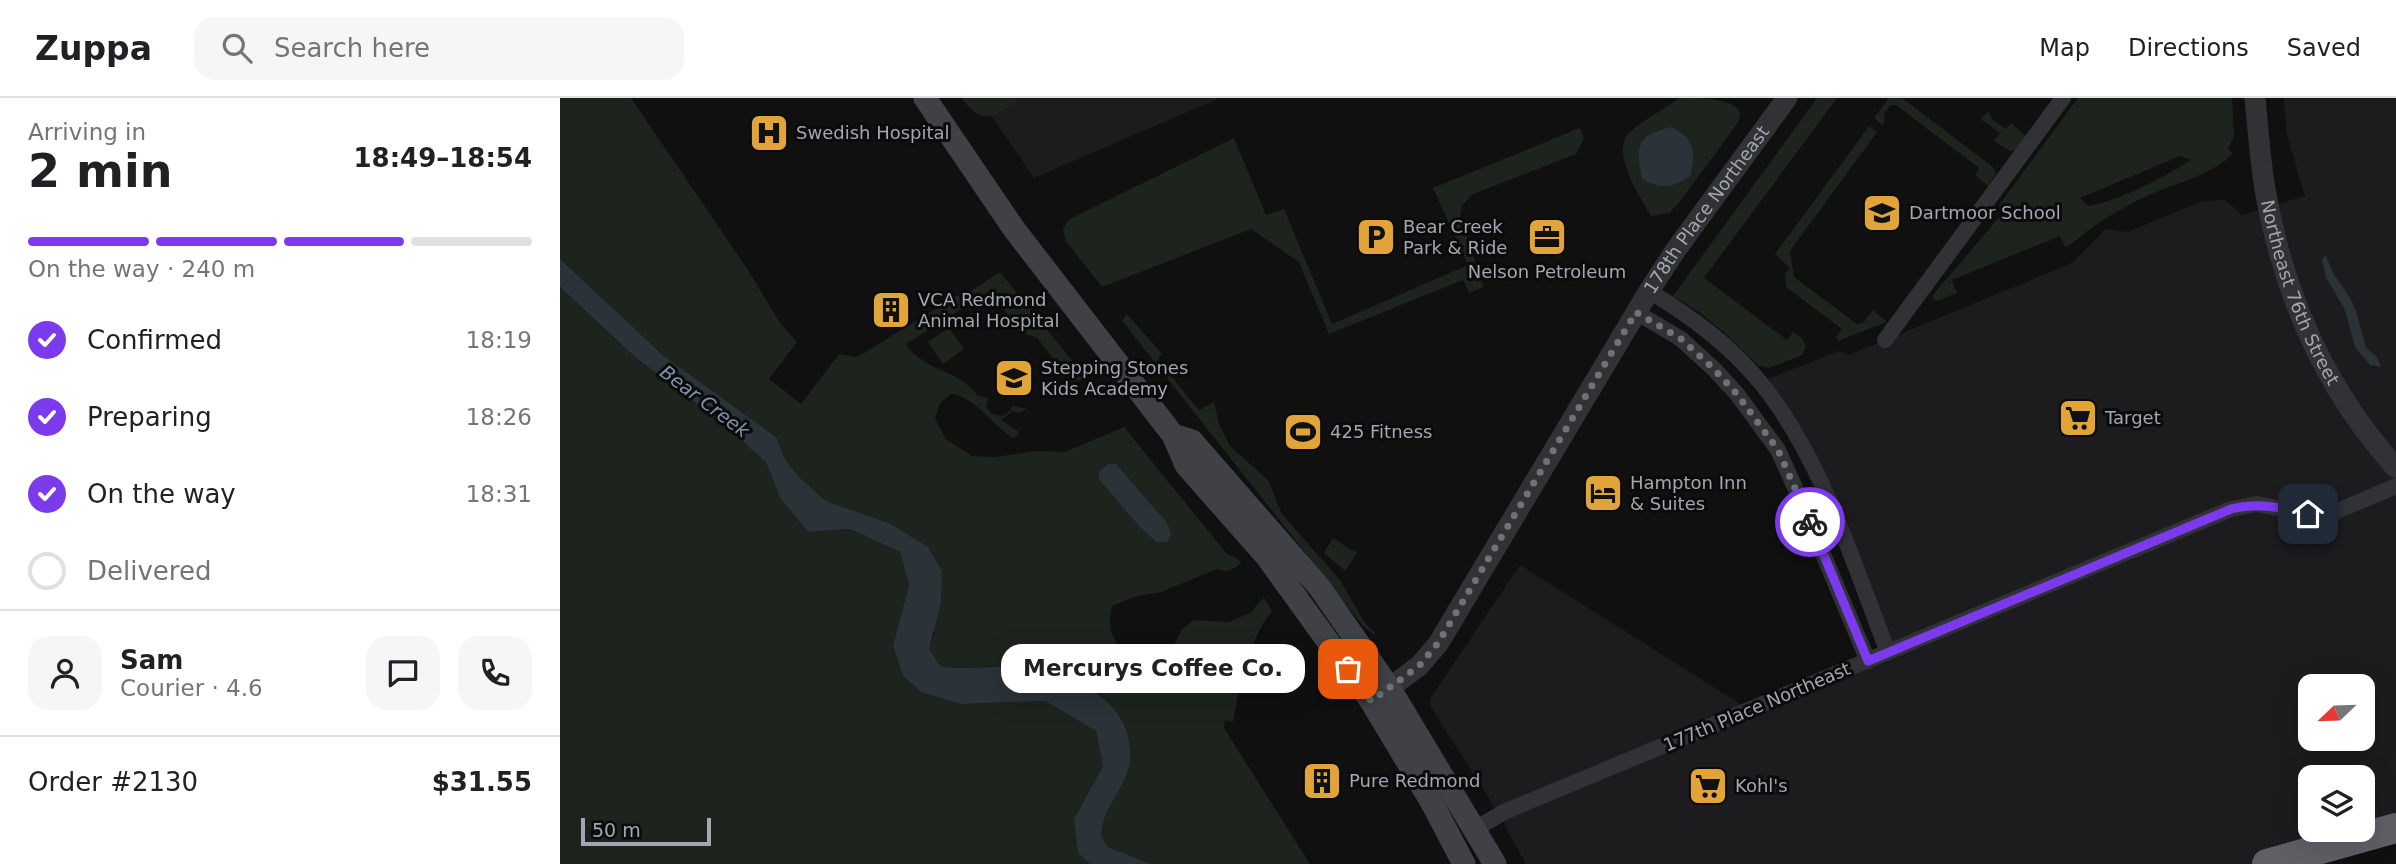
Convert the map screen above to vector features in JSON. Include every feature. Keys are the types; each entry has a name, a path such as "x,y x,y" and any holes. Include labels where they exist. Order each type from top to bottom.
{"highway":[{"path":"2267,864 2396,828"}],"main road":[{"path":"925,98 1014,229 1173,435 1192,441 1320,588 1380,695 1464,864"},
{"path":"1380,695 1475,829 1495,864"}],"street":[{"name":"178th Place Northeast","path":"1380,695 1419,666 1438,643 1649,291 1675,251 1787,98"},
{"path":"1885,340 2063,98"},
{"name":"Northeast 76th Street","path":"2255,98 2266,197 2283,267 2297,307 2316,352 2349,409 2396,468"},
{"path":"1649,291 1695,319 1731,352 1760,382 1798,438 1820,480 1888,652"},
{"path":"1636,312 1681,339 1714,369 1737,394 1778,450 1868,661"},
{"name":"177th Place Northeast","path":"1475,829 1504,812 2231,509 2257,504 2308,514 2330,514 2396,486"}],"shaded area":[{"path":"560,98 631,98 748,270 780,323 797,342 769,379 801,404 839,354 859,356 1000,272 1087,379 1072,382 1037,338 1019,331 991,290 906,344 922,360 962,381 978,396 988,398 986,407 992,414 1003,416 1012,406 1027,409 1019,413 1013,411 1001,420 1019,432 1014,439 968,400 951,394 940,403 935,419 946,439 972,456 995,457 1036,451 1065,452 1124,427 1227,554 1237,558 1241,563 1230,570 1217,569 1161,592 1137,596 1112,606 1111,630 1119,645 1126,650 1158,658 1174,645 1182,629 1194,620 1229,622 1252,612 1264,598 1272,611 1251,649 1233,722 1225,720 1224,728 1310,864 1151,864 1108,847 1101,836 1103,822 1130,761 1130,742 1118,712 1094,692 1046,674 1015,667 940,666 928,649 935,633 891,524 826,501 799,477 786,461 776,437 664,356 560,259"},
{"path":"962,98 1016,98 1015,103 1000,113 987,116 975,112"},
{"path":"979,98 1220,98 1034,178"},
{"path":"1680,98 1722,101 1732,104 1740,115 1737,124 1678,204 1669,213 1651,216 1628,174 1623,150 1624,140 1648,118"},
{"path":"1817,98 1837,98 1704,278 1787,340 1793,332 1802,338 1806,347 1802,355 1769,368 1759,366 1699,312 1673,296"},
{"path":"1889,98 1902,98 1993,167 1996,173 1988,186 1975,175 1979,168 1896,105 1891,105 1884,114 1885,121 1882,125 1874,118"},
{"path":"2078,98 2232,98 2234,136 2228,150 2233,153 2216,167 2127,206 2098,223 2070,245 2065,247 2060,236 1952,280 1957,293 1937,301 1933,299 1933,295 2005,210 1999,205","holes":["2180,156 2191,160 2155,181 2114,199 2088,206 2080,198"]},
{"path":"2284,98 2396,98 2396,828 2375,833 2375,765 2298,765 2298,842 2342,842 2258,864 1526,864 1495,808 1431,707 1430,699 1520,565 1750,710 1888,652 1820,480 1760,382 1839,351 1849,355 2072,263 2106,229 2128,232 2202,201 2225,200 2242,215 2305,196 2287,135"},
{"path":"1988,111 1992,119 2006,129 2011,123 2025,135 2019,148 2010,151 1994,141 2000,133 1981,119"},
{"path":"1869,126 1877,132 1790,251 1794,277 1857,324 1863,323 1873,310 1887,322 1838,341 1836,337 1842,329 1786,287 1785,275 1790,268 1775,254"},
{"path":"1580,128 1584,138 1576,154 1473,194 1462,206 1460,218 1484,287 1469,293 1463,280 1329,334 1299,262 1251,229 1102,287 1066,241 1063,229 1068,220 1234,138 1266,215 1284,209 1332,324 1468,265 1433,188"},
{"path":"560,287 636,358 713,416 766,462 780,498 808,532 850,529 900,552 909,585 893,646 903,676 921,691 961,704 1045,701 1096,731 1103,766 1074,819 1078,853 1090,864 560,864"},
{"path":"1127,314 1162,354 1158,360 1199,410 1214,402 1219,424 1230,446 1268,480 1282,514 1340,580 1374,635 1363,626 1122,321"},
{"path":"949,328 964,349 943,364 928,342"},
{"path":"1333,538 1357,553 1345,571 1324,553"}],"water":[{"path":"1671,127 1685,136 1692,147 1690,176 1667,186 1642,179 1639,150 1644,138"},
{"path":"2324,256 2356,311 2366,348 2377,357 2381,367 2370,365 2355,347 2345,310 2326,277 2322,261"},
{"name":"Bear Creek","path":"560,259 664,356 776,437 786,461 799,477 826,501 891,524 928,547 942,571 941,603 929,649 940,666 1015,667 1036,670 1087,688 1111,705 1126,729 1130,744 1130,761 1105,817 1101,836 1108,847 1151,864 1090,864 1078,853 1074,819 1103,766 1096,731 1045,701 961,704 921,692 903,676 893,646 909,585 900,552 850,529 808,532 780,498 766,462 713,416 636,358 560,287"},
{"path":"1108,464 1116,464 1167,523 1171,534 1167,542 1157,542 1139,526 1099,479 1099,472"}],"way so far":[{"path":"1348,669 1371,701 1419,666 1438,643 1636,312 1681,339 1737,394 1778,450 1810,522"}],"place":[{"name":"Swedish Hospital","path":"769,133"},
{"name":"Dartmoor School","path":"1882,213"},
{"name":"Bear Creek Park & Ride","path":"1376,237"},
{"name":"Nelson Petroleum","path":"1547,237"},
{"name":"VCA Redmond Animal Hospital","path":"891,310"},
{"name":"Stepping Stones Kids Academy","path":"1014,378"},
{"name":"Target","path":"2078,418"},
{"name":"425 Fitness","path":"1303,432"},
{"name":"Hampton Inn & Suites","path":"1603,493"},
{"name":"Mercurys Coffee Co.","path":"1348,669"},
{"name":"Pure Redmond","path":"1322,781"},
{"name":"Kohl's","path":"1708,786"}],"route":[{"path":"1810,522 1868,661 2231,509 2257,504 2308,514"}]}
